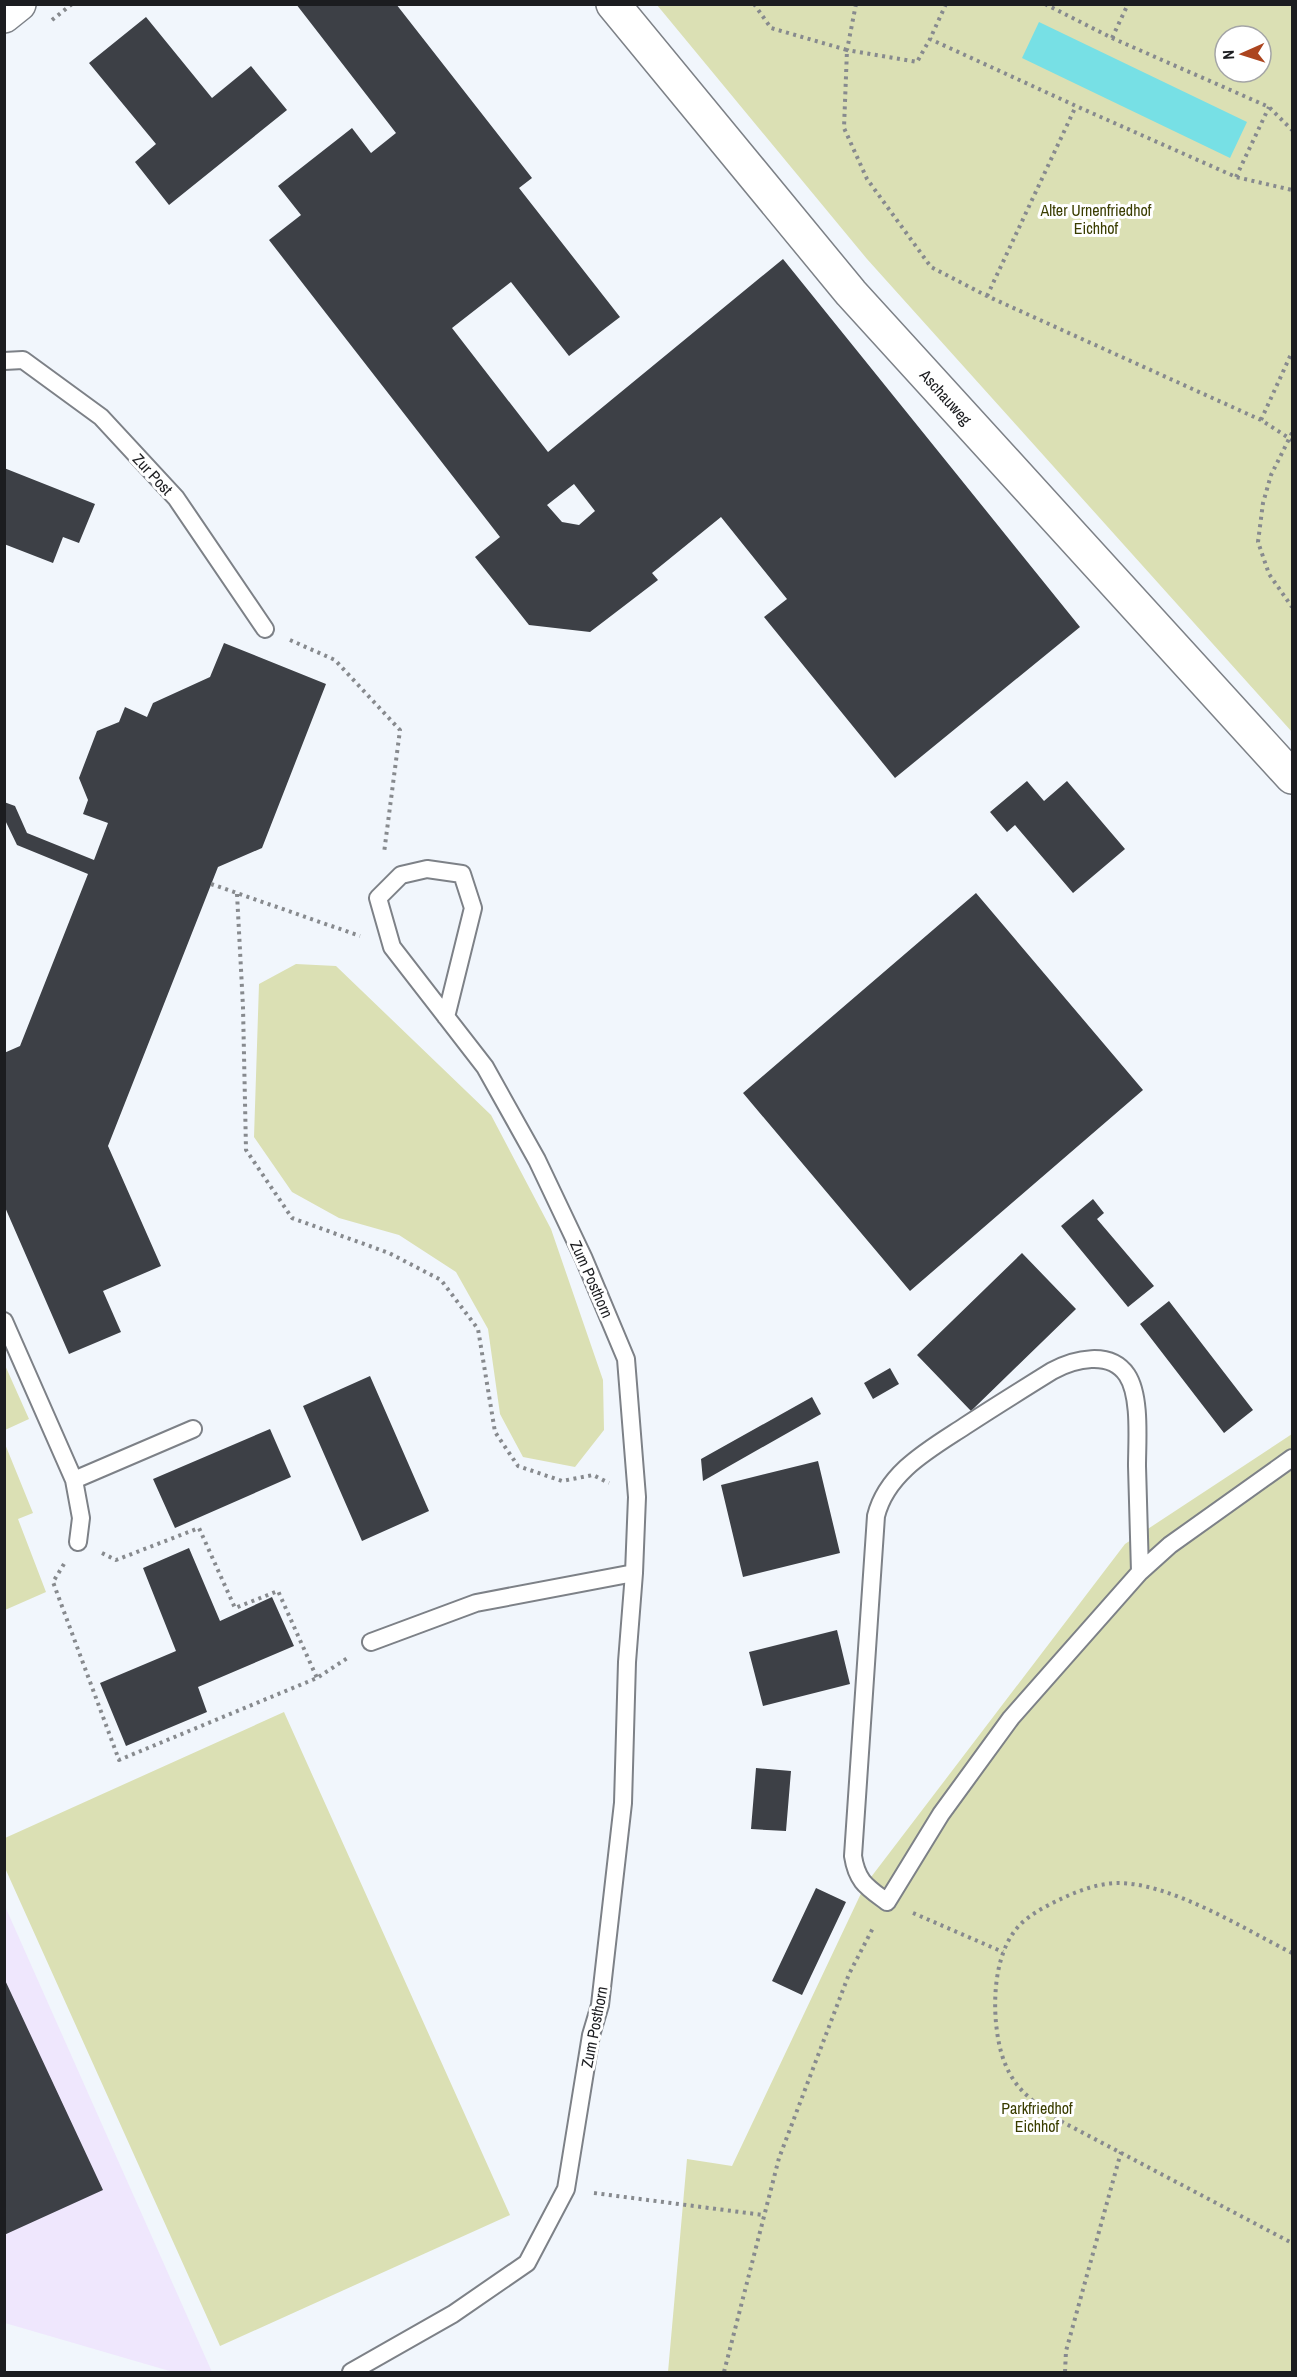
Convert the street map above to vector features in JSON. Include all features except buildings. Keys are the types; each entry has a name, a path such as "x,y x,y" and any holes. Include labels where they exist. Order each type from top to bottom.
{"street":[{"path":"4,16 19,4"},
{"name":"Aschauweg","path":"613,4 851,293 1293,777"}],"lane":[{"name":"Zur Post","path":"4,361 23,360 101,417 176,498 265,629"},
{"path":"378,898 401,875 427,869 462,874 473,908 446,1017"},
{"name":"Zum Posthorn","path":"351,2373 453,2314 527,2263 566,2189 591,2035 600,2005 623,1803 627,1662 637,1497 626,1359 584,1259 537,1160 485,1067 392,946 378,898"},
{"path":"4,1321 74,1480 81,1518 78,1542"},
{"path":"1140,1572 1136,1410 1128,1376 1119,1366 1106,1360 1074,1361 1052,1371 925,1453 909,1465 890,1486 876,1516 853,1856 856,1873 865,1885 887,1902 941,1814 1011,1718 1140,1572 1170,1545 1293,1458"},
{"path":"74,1480 193,1429"},
{"path":"372,1642 476,1603 634,1574"}],"path":[{"path":"754,4 771,28 847,50 917,62 946,4"},
{"path":"856,4 847,50 844,128 867,179 931,267 987,296 1261,420 1291,440"},
{"path":"1045,4 1112,38 1269,107 1293,130"},
{"path":"1112,38 1128,4"},
{"path":"930,39 1236,177 1293,190"},
{"path":"987,296 1076,106"},
{"path":"1236,177 1269,107"},
{"path":"1261,420 1293,352"},
{"path":"1293,433 1271,475 1263,503 1258,542 1269,574 1293,607"},
{"path":"265,629 334,660 400,730 378,898"},
{"path":"211,884 392,946"},
{"path":"237,894 243,1007 246,1150 292,1218 389,1253 441,1280 478,1329 495,1432 518,1466 562,1481 593,1475 637,1497"},
{"path":"317,1678 278,1591 235,1608 199,1528 116,1560 78,1542 53,1582 119,1760 317,1678 372,1642"},
{"path":"1293,1953 1189,1901 1152,1888 1116,1883 1082,1889 1048,1905 1023,1922 1003,1952 994,2004 998,2044 1004,2062 1014,2080 1030,2099 1053,2116 1293,2243"},
{"path":"724,2373 779,2158 849,1974 887,1902 1003,1952"},
{"path":"1065,2373 1069,2340 1121,2152"},
{"path":"566,2189 763,2215"}],"shaded area":[{"path":"4,1904 212,2372 173,2372 5,2323"}],"green space":[{"name":"Alter Urnenfriedhof Eichhof","path":"657,5 1292,5 1292,732 867,259"},
{"path":"296,964 336,966 491,1115 551,1229 603,1380 604,1430 575,1467 523,1457 500,1414 488,1329 456,1272 399,1235 339,1218 292,1192 254,1137 259,984"},
{"path":"4,1363 29,1419 5,1430 4,1430"},
{"name":"Parkfriedhof Eichhof","path":"1292,1434 1292,2372 668,2372 687,2159 732,2166 865,1885 1125,1544"},
{"path":"5,1444 33,1513 18,1519 46,1592 5,1610"},
{"path":"284,1712 510,2215 220,2346 5,1868 5,1838"}],"water":[{"path":"1039,22 1247,122 1230,158 1022,58"}]}
